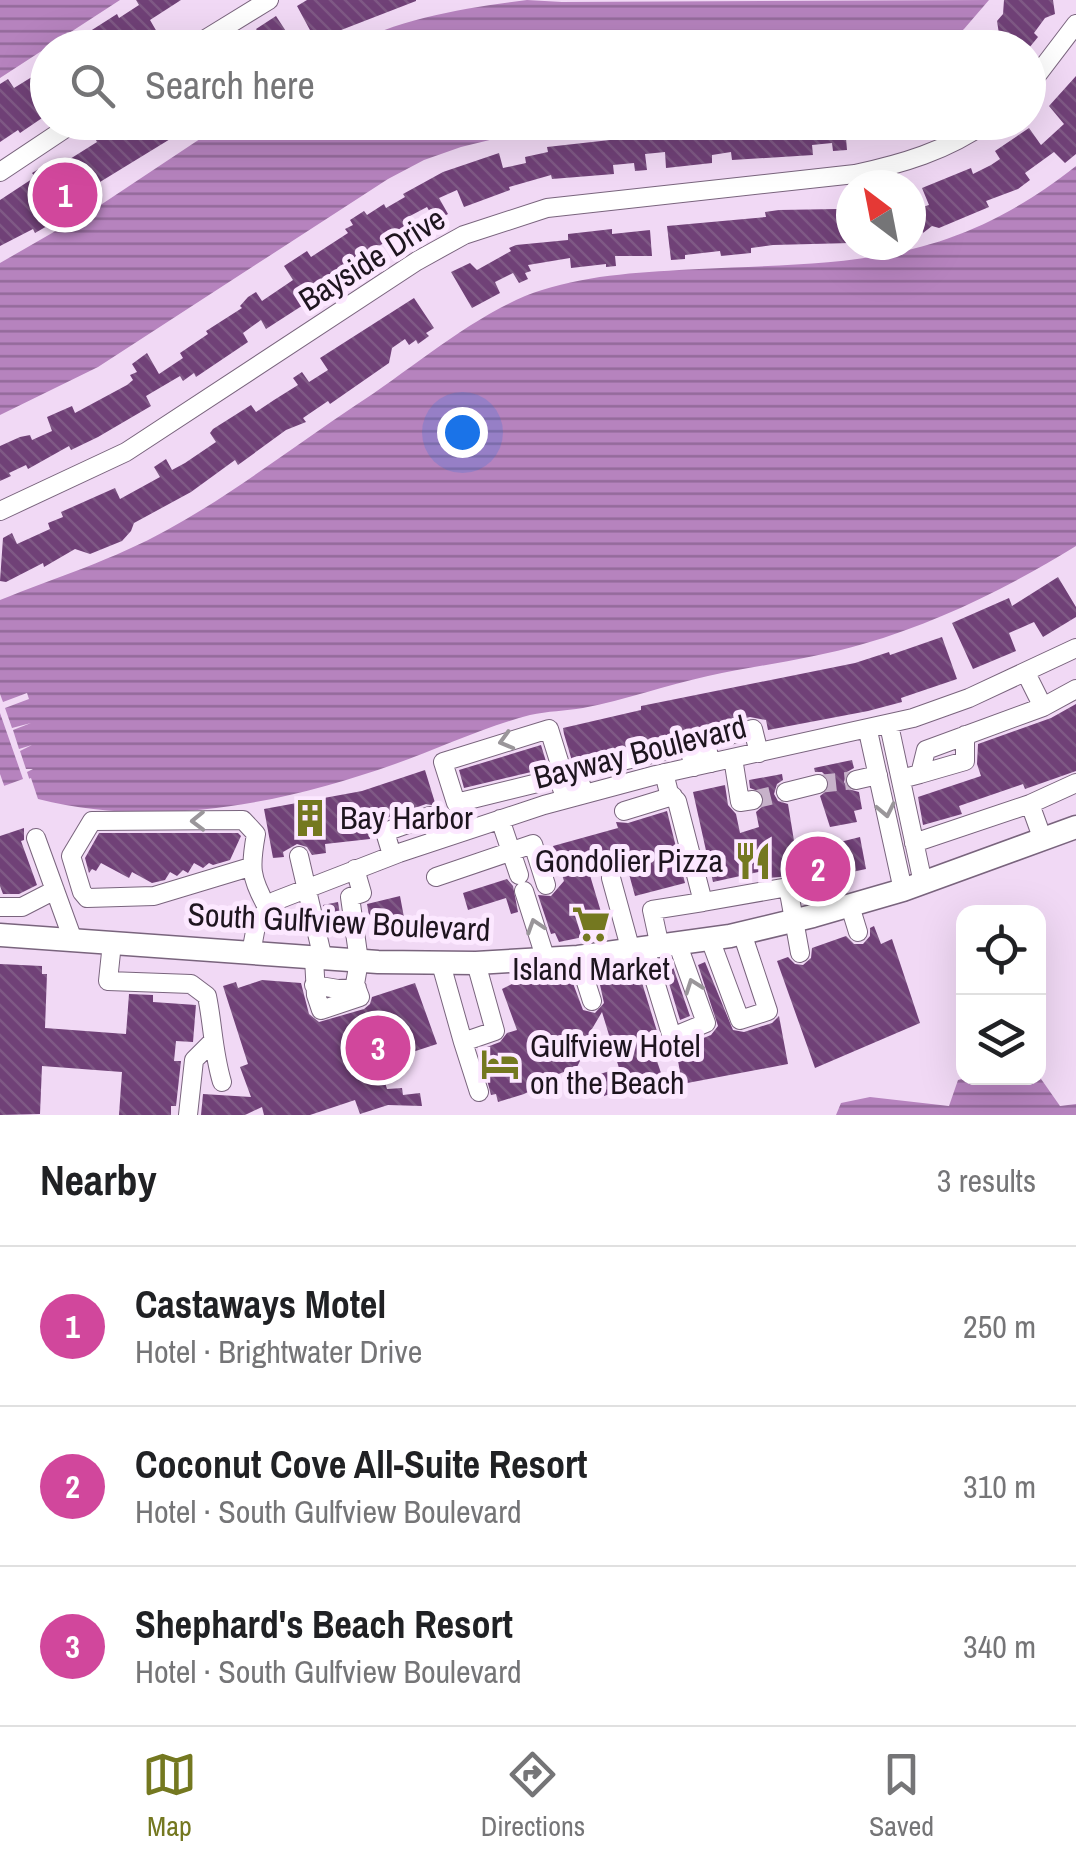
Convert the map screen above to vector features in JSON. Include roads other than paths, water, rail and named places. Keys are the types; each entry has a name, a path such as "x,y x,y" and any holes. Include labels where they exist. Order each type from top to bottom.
{"main road":[{"name":"South Gulfview Boulevard","path":"0,935 359,961 441,964 578,958 710,939 794,921 913,886 1073,830"}],"street":[{"path":"220,30 269,0"},
{"path":"1046,63 1076,24"},
{"path":"0,172 49,140"},
{"name":"Bayside Drive","path":"0,511 126,452 417,261 464,235 548,208 855,174 896,165 956,140"},
{"name":"Bayway Boulevard","path":"268,907 392,855 575,797 664,773 889,725 969,698 1076,648"},
{"path":"1026,673 1043,707"},
{"path":"900,779 920,774 926,750 1043,707 1076,689"},
{"path":"889,725 914,843 913,886"},
{"path":"549,729 563,774 558,778 456,803 443,762 549,729"},
{"path":"702,765 705,741 753,730 759,753"},
{"path":"868,731 913,886"},
{"path":"575,797 578,772 688,745 702,765"},
{"path":"733,758 740,802 753,800"},
{"path":"664,773 677,801 703,902"},
{"path":"856,780 878,775"},
{"path":"558,778 575,797"},
{"path":"914,843 1030,804 1076,783"},
{"path":"786,792 818,784"},
{"path":"624,811 673,796"},
{"path":"1030,804 1042,840"},
{"path":"500,819 546,960"},
{"path":"247,853 154,896 88,898 82,892 71,856 92,821 244,820 256,834 247,853 268,907 253,932 251,953"},
{"path":"36,838 73,940"},
{"path":"436,878 534,844 546,885"},
{"path":"299,856 319,958 314,984 321,1010 360,998 350,897 362,892 355,869"},
{"path":"611,878 653,948"},
{"path":"653,948 652,910 788,887 800,953"},
{"path":"0,907 22,906 55,890"},
{"path":"850,906 858,932"},
{"path":"710,939 740,1020 768,1011 742,933"},
{"path":"112,943 108,981 191,984 207,996 211,1043 222,1082"},
{"path":"191,984 195,948"},
{"path":"578,958 592,1001"},
{"path":"462,1042 495,1031 476,963"},
{"path":"441,964 479,1092"},
{"path":"314,984 357,988"},
{"path":"188,1115 194,1060 211,1043"}],"tunnel":[{"path":"818,784 856,780"},
{"path":"753,800 786,792"}],"place":[{"name":"Castaways Motel","path":"65,195"},
{"name":"Bay Harbor","path":"310,818"},
{"name":"Gondolier Pizza","path":"753,861"},
{"name":"Coconut Cove All-Suite Resort","path":"818,869"},
{"name":"Island Market","path":"591,924"},
{"name":"Shephard's Beach Resort","path":"378,1048"},
{"name":"Gulfview Hotel on the Beach","path":"500,1064"}]}
